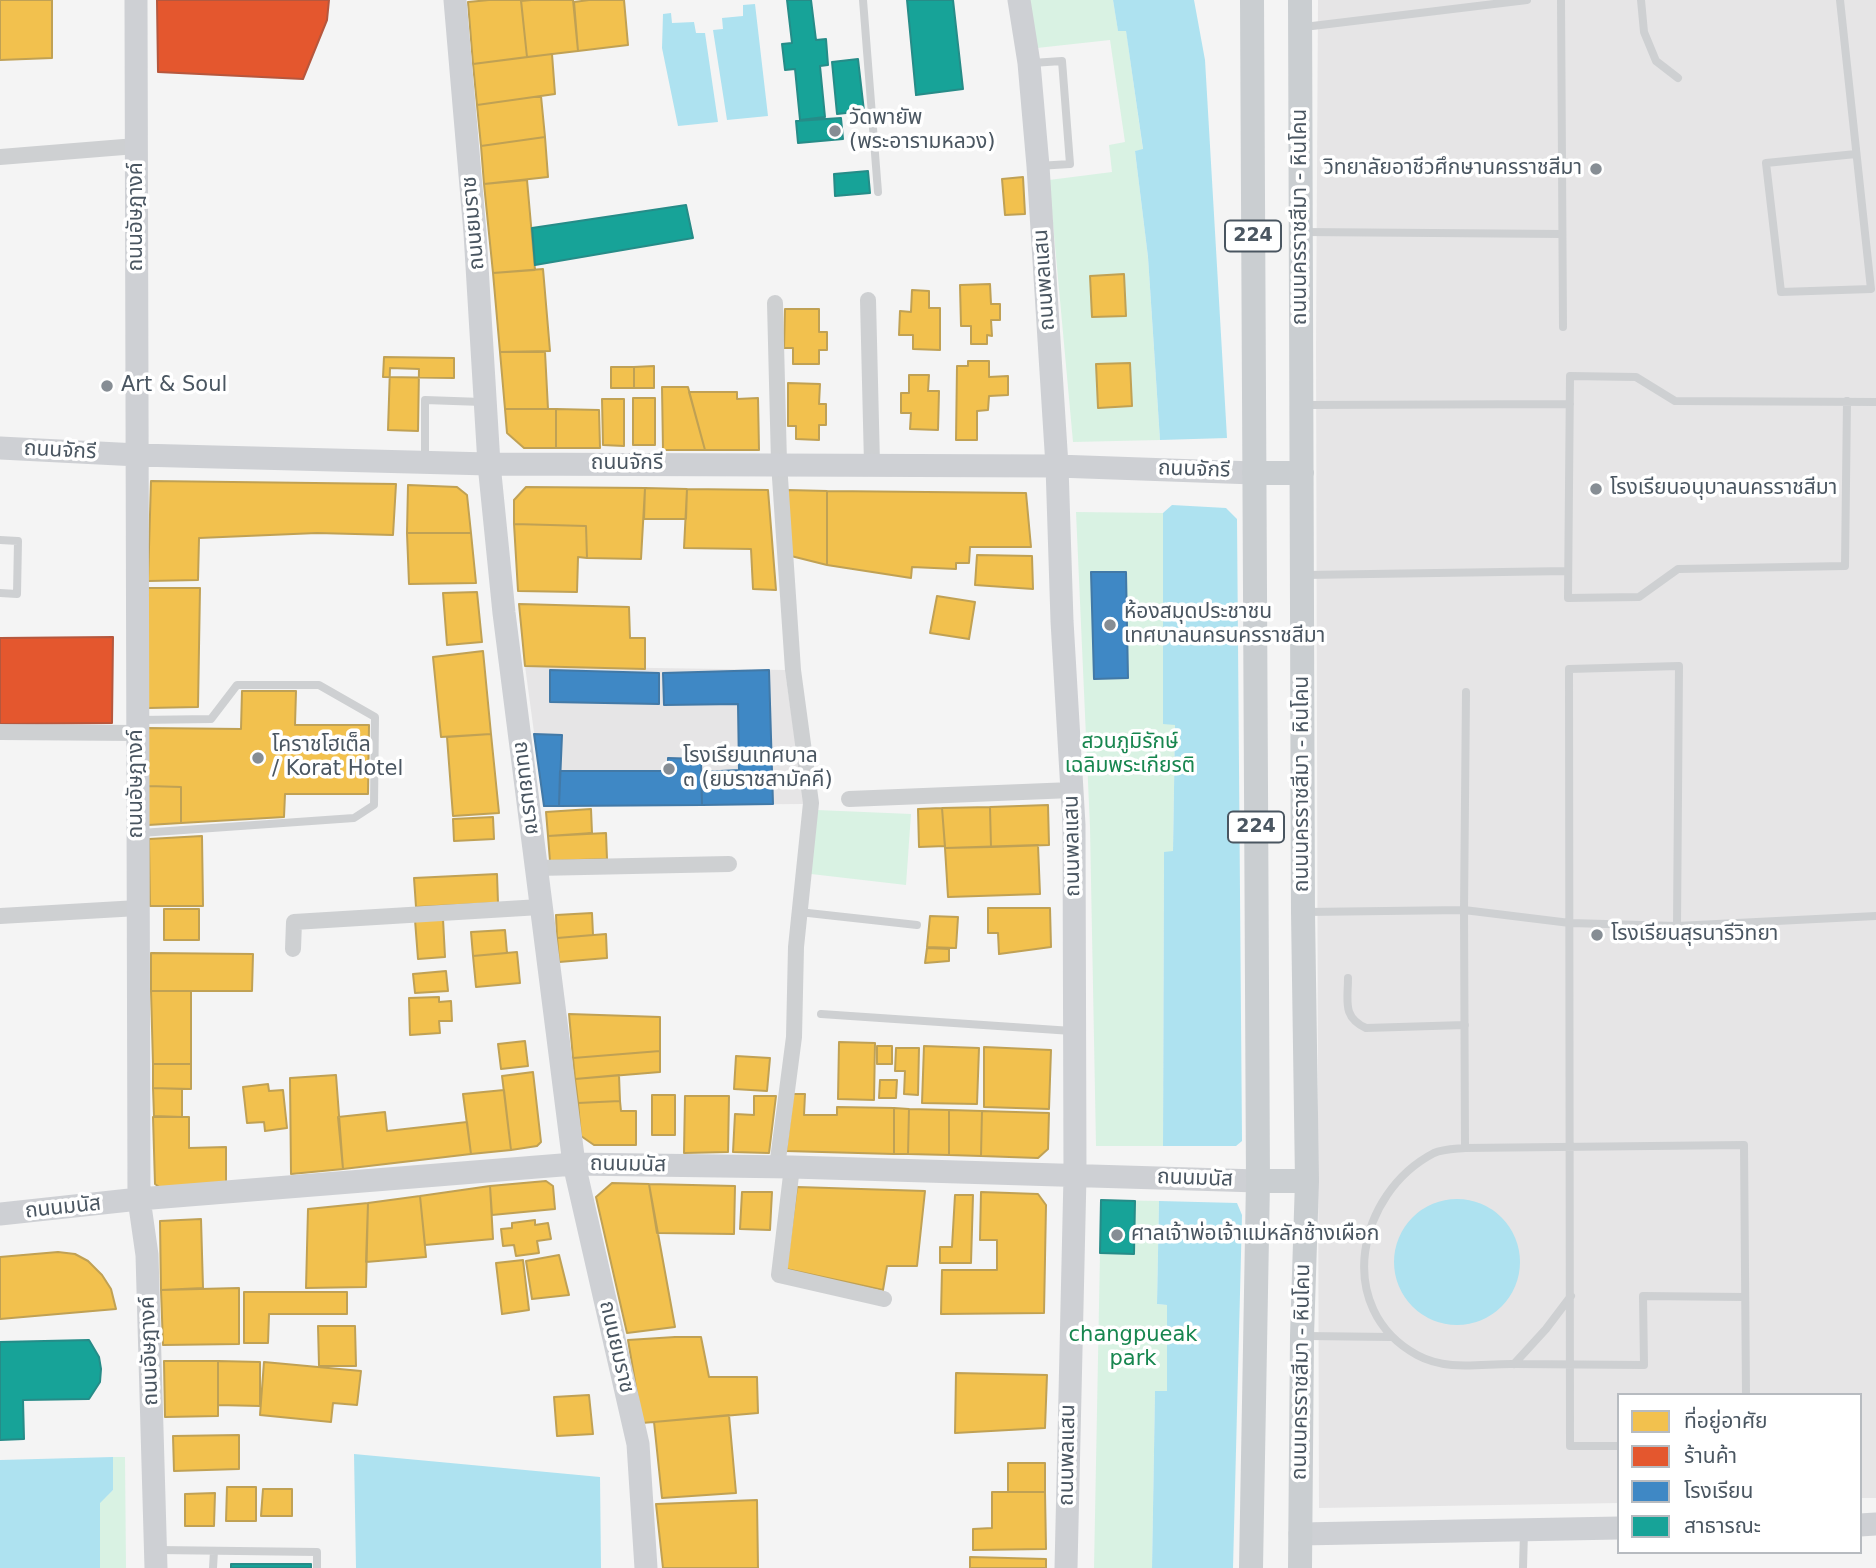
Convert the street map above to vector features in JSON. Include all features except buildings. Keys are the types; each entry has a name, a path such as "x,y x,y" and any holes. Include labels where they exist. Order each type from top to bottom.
{"main road":[{"name":"224","path":"1251,1568 1258,1181 1252,0"},
{"name":"ถนนนครราชสีมา - หินโคน","path":"1300,0 1304,575 1303,912 1307,1181 1302,1336 1300,1568"},
{"path":"1254,473 1302,473"},
{"path":"1258,1181 1307,1181"}],"street":[{"name":"ถนนอัษฎางค์","path":"136,0 139,1199 147,1255 156,1559"},
{"name":"ถนนยมราช","path":"454,0 475,233 489,464 503,612 575,1164 638,1444 646,1568"},
{"name":"ถนนพลแสน","path":"1019,0 1029,63 1038,166 1057,466 1062,621 1072,790 1075,1176 1066,1568"},
{"path":"0,157 136,146"},
{"path":"868,300 872,464"},
{"path":"775,303 779,463 793,670 811,803 796,947 779,1275 884,1299"},
{"name":"ถนนจักรี","path":"0,448 138,455 425,463 1057,466 1254,473"},
{"path":"0,732 137,726"},
{"path":"849,799 1072,790"},
{"path":"536,868 729,864"},
{"path":"293,949 294,922 540,907"},
{"path":"0,916 138,908"},
{"name":"ถนนมนัส","path":"0,1214 139,1199 575,1164 785,1167 1258,1181"},
{"path":"1300,1534 1617,1528"}],"lane":[{"path":"863,0 878,192"},
{"path":"1301,27 1527,0"},
{"path":"1561,0 1563,327"},
{"path":"1641,0 1644,32 1656,61 1678,78"},
{"path":"1840,0 1871,289 1781,292 1766,163 1856,154"},
{"path":"1029,63 1062,61 1070,164 1038,166"},
{"path":"1301,232 1562,234"},
{"path":"1846,401 1845,566 1678,569 1639,597 1568,598 1570,376 1636,377 1675,401 1846,401 1876,402"},
{"path":"425,463 425,400 486,403"},
{"path":"1302,405 1570,404"},
{"path":"0,540 18,541 17,594 0,593"},
{"path":"1304,575 1568,571"},
{"path":"1617,1446 1570,1447 1569,669 1679,666 1677,926"},
{"path":"137,726 211,719 237,685 319,685 374,717 374,805 354,818 137,833"},
{"path":"1465,1148 1466,692"},
{"path":"1303,912 1464,910 1570,923 1677,926 1876,916"},
{"path":"799,912 917,925"},
{"path":"1348,978 1349,1014 1353,1022 1366,1028 1465,1025"},
{"path":"821,1014 1075,1031"},
{"path":"1745,1297 1643,1296 1644,1365 1448,1366 1419,1356 1391,1337 1374,1314 1365,1284 1364,1249 1374,1215 1393,1188 1415,1166 1436,1152 1465,1148 1744,1145 1746,1393"},
{"path":"1514,1364 1571,1296"},
{"path":"1302,1336 1391,1337"},
{"path":"1523,1568 1524,1530"},
{"path":"156,1559 214,1551 317,1552 317,1568"},
{"path":"213,1568 214,1551"}],"shaded area":[{"path":"1318,0 1876,0 1876,1498 1862,1498 1862,1393 1617,1393 1617,1503 1319,1508 1316,347"},
{"name":"โรงเรียนเทศบาล ๓ (ยมราชสามัคคี)","path":"525,666 785,670 804,804 544,806"}],"green space":[{"path":"1029,0 1113,0 1118,30 1126,30 1143,150 1135,151 1148,257 1160,440 1073,442 1049,180 1112,172 1109,145 1125,142 1110,40 1037,48"},
{"name":"สวนภูมิรักษ์ เฉลิมพระเกียรติ","path":"1076,512 1163,513 1163,724 1175,724 1173,852 1164,852 1163,1146 1096,1146 1090,827"},
{"path":"817,810 911,814 906,885 811,874"},
{"name":"changpueak park","path":"1101,1200 1159,1201 1157,1304 1167,1305 1167,1391 1155,1392 1152,1568 1094,1568"},
{"path":"113,1457 125,1457 126,1568 100,1568 100,1502 113,1490"}],"water":[{"path":"1113,0 1194,0 1205,60 1227,438 1160,440 1148,257 1135,151 1143,149 1126,31 1118,31"},
{"path":"755,4 768,116 727,120 713,30 723,29 722,18 743,16 743,5"},
{"path":"671,13 672,23 694,22 696,33 705,33 718,122 678,126 662,48 663,14"},
{"path":"1172,505 1226,508 1237,519 1242,1141 1236,1146 1163,1146 1164,852 1173,851 1175,725 1163,724 1163,513"},
{"path":"1457,1199 1481,1203 1502,1217 1516,1238 1520,1262 1516,1286 1502,1307 1481,1321 1457,1325 1433,1321 1412,1307 1398,1286 1394,1262 1398,1238 1412,1217 1433,1203"},
{"path":"1159,1201 1237,1203 1242,1215 1233,1568 1152,1568 1155,1391 1167,1391 1167,1305 1157,1304"},
{"path":"354,1454 600,1477 601,1568 356,1568"},
{"path":"113,1457 113,1490 100,1503 100,1568 0,1568 0,1460"}],"place":[{"name":"วัดพายัพ (พระอารามหลวง)","path":"835,131"},
{"name":"วิทยาลัยอาชีวศึกษานครราชสีมา","path":"1596,169"},
{"name":"Art & Soul","path":"107,386"},
{"name":"โรงเรียนอนุบาลนครราชสีมา","path":"1596,489"},
{"name":"ห้องสมุดประชาชน เทศบาลนครนครราชสีมา","path":"1110,625"},
{"name":"โคราชโฮเต็ล / Korat Hotel","path":"258,758"},
{"name":"โรงเรียนเทศบาล ๓ (ยมราชสามัคคี)","path":"669,769"},
{"name":"โรงเรียนสุรนารีวิทยา","path":"1597,935"},
{"name":"ศาลเจ้าพ่อเจ้าแม่หลักช้างเผือก","path":"1117,1235"}]}
